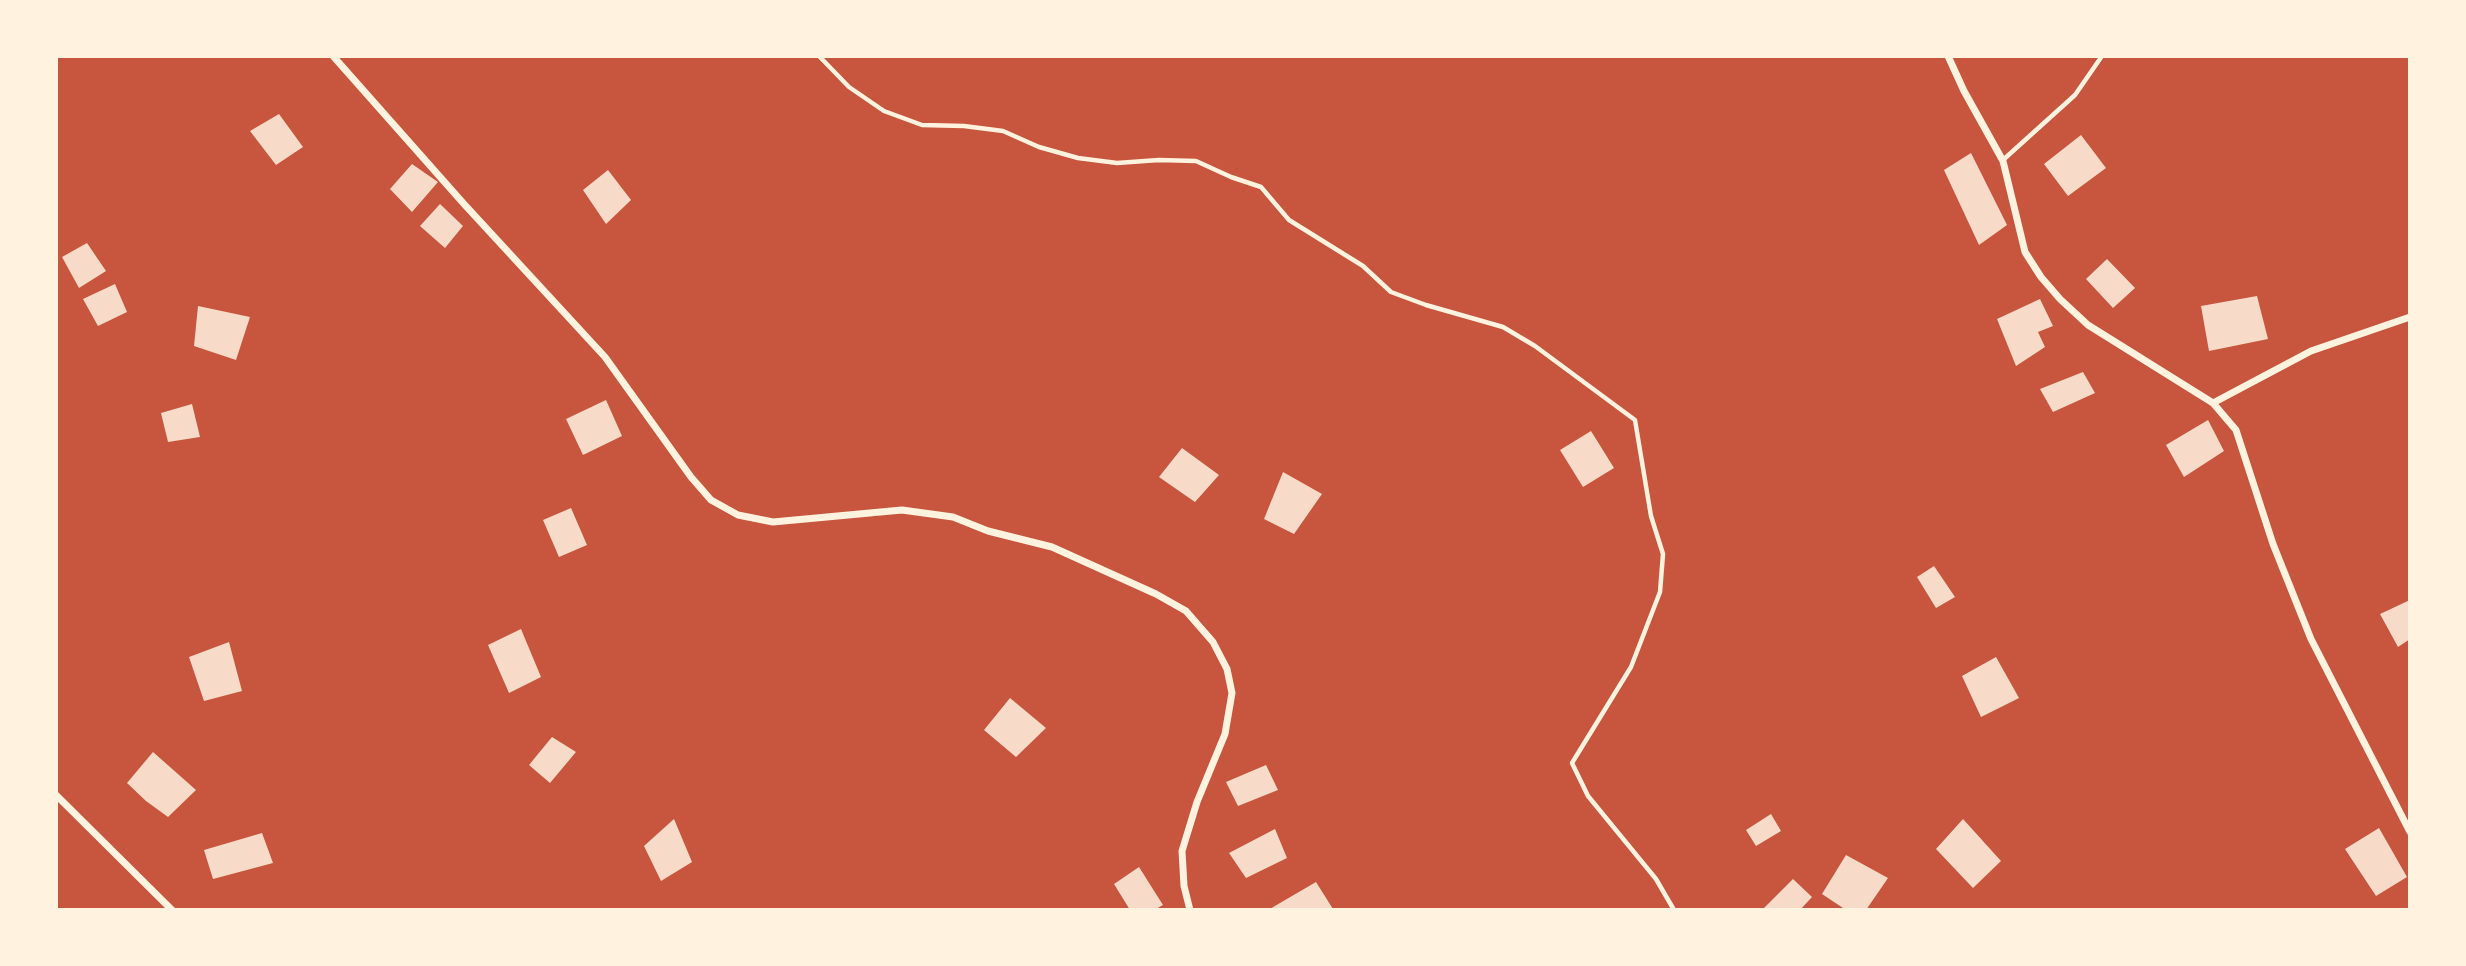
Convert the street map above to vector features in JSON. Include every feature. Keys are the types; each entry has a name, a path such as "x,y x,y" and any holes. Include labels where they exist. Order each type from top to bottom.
{"street":[{"path":"333,56 605,357 691,477 711,500 738,515 773,522 902,510 953,517 988,531 1052,547 1156,594 1186,611 1213,642 1227,669 1232,693 1225,734 1197,802 1182,850 1184,886 1190,910"},
{"path":"1948,56 2003,161 2025,251 2041,276 2088,326 2213,403 2236,429 2273,544 2311,639 2410,832"},
{"path":"2213,403 2311,351 2410,317"},
{"path":"56,795 172,910"}],"lane":[{"path":"819,56 849,87 884,111 922,125 1003,131 1077,158 1116,163 1196,161 1261,187 1289,220 1363,266 1391,292 1503,327 1535,346 1635,420 1651,516 1663,554 1660,592 1631,667 1572,763 1588,796 1656,879 1674,910"},
{"path":"2003,161 2075,95 2102,56"}],"building":[{"path":"279,114 303,147 276,165 250,131"},
{"path":"2081,135 2106,168 2068,196 2044,164"},
{"path":"1971,153 2007,225 1979,245 1944,170"},
{"path":"412,164 438,182 412,212 390,189"},
{"path":"608,170 631,200 606,224 583,190"},
{"path":"440,204 463,226 445,248 420,226"},
{"path":"87,243 106,271 79,288 62,257"},
{"path":"2107,259 2135,288 2113,308 2086,279"},
{"path":"115,284 127,312 98,326 83,299"},
{"path":"2257,296 2268,339 2209,351 2201,306"},
{"path":"2040,299 2053,326 2038,332 2045,347 2016,366 1997,319"},
{"path":"198,306 250,317 236,360 194,346"},
{"path":"2083,372 2095,393 2053,412 2040,389"},
{"path":"606,400 622,436 583,455 566,419"},
{"path":"192,404 200,437 168,442 161,413"},
{"path":"2208,420 2224,451 2184,477 2166,445"},
{"path":"1591,431 1614,468 1583,487 1560,450"},
{"path":"1182,448 1219,475 1195,502 1159,477"},
{"path":"1283,472 1322,494 1294,534 1264,519"},
{"path":"571,508 587,545 559,557 543,520"},
{"path":"1934,566 1955,597 1936,608 1917,577"},
{"path":"2410,600 2410,639 2398,647 2380,614"},
{"path":"521,629 541,677 509,693 488,645"},
{"path":"229,642 242,691 204,701 189,657"},
{"path":"1996,657 2019,698 1981,717 1962,676"},
{"path":"1010,698 1046,728 1016,757 984,730"},
{"path":"552,737 576,752 550,783 529,765"},
{"path":"153,752 196,790 168,817 127,783"},
{"path":"1266,765 1278,790 1238,806 1226,782"},
{"path":"1771,814 1781,831 1756,846 1746,830"},
{"path":"674,819 692,862 661,881 644,846"},
{"path":"1963,819 2001,861 1973,888 1936,849"},
{"path":"2379,828 2407,877 2376,896 2345,849"},
{"path":"1275,829 1287,858 1246,878 1229,853"},
{"path":"262,833 273,863 213,879 204,850"},
{"path":"1846,855 1888,878 1866,910 1846,910 1822,894"},
{"path":"1139,867 1163,905 1154,910 1130,910 1114,884"},
{"path":"1793,879 1812,897 1800,910 1762,910"},
{"path":"1316,882 1333,909 1268,910"}]}
